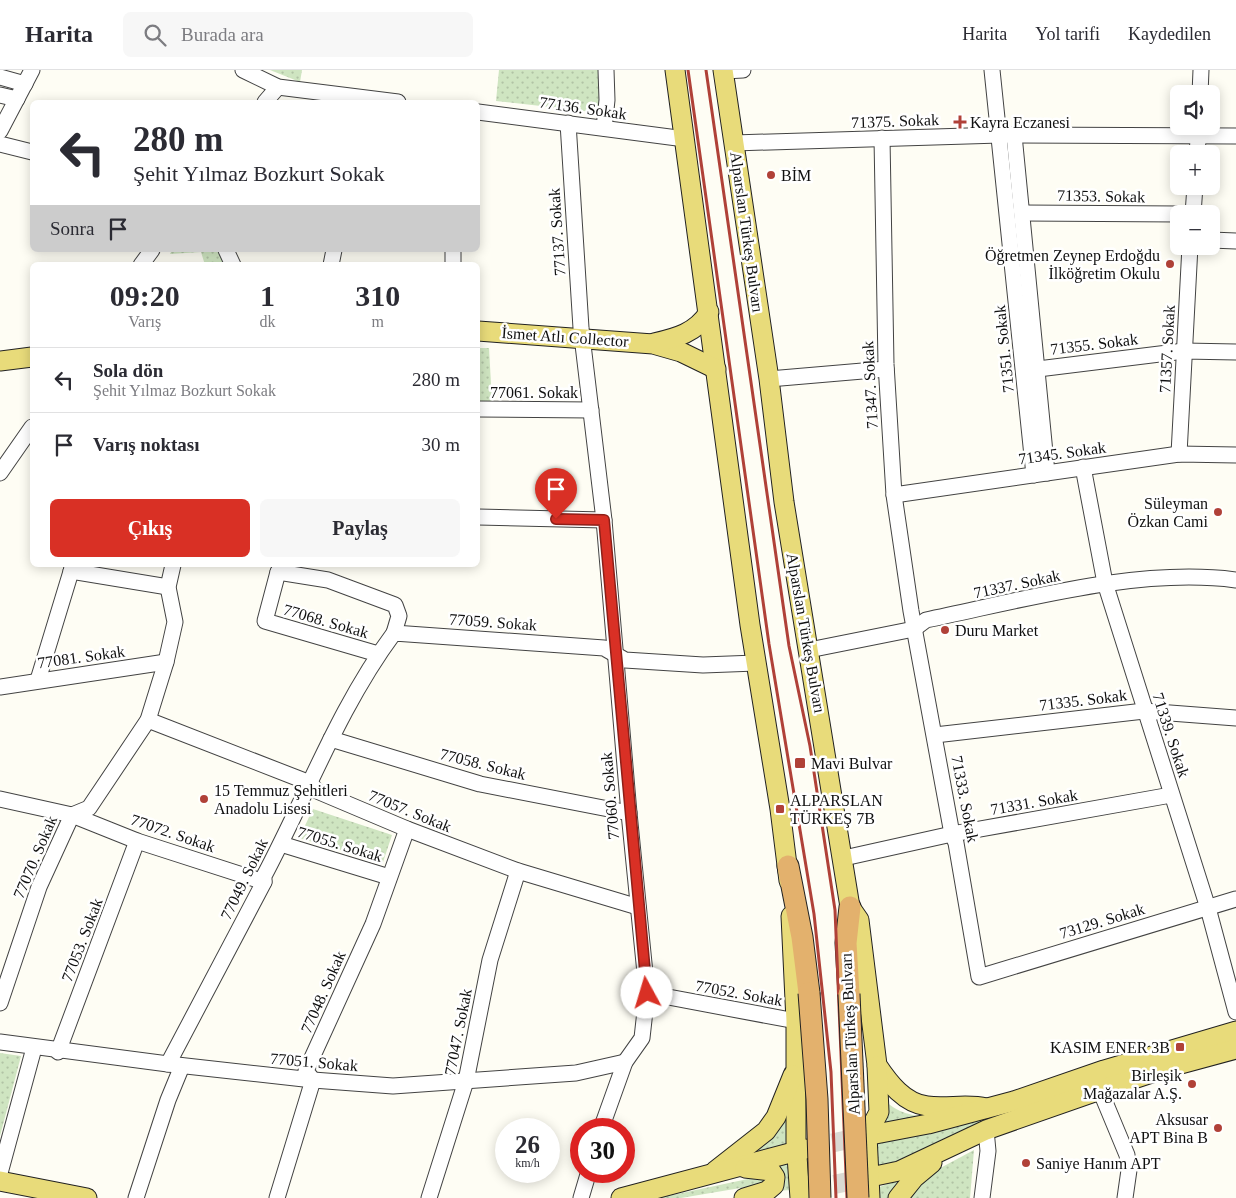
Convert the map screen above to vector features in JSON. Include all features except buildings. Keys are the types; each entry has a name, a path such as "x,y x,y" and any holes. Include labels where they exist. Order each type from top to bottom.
{"highway":[{"path":"788,866 802,937 809,993 817,1099 806,1194"},
{"name":"Alparslan Türkeş Bulvarı","path":"850,907 846,943 863,1185"}],"main road":[{"path":"675,70 710,312 756,663 788,866 796,1021 796,1070 806,1194 757,1198"},
{"name":"Alparslan Türkeş Bulvarı","path":"723,71 769,379 784,502 844,858 850,907 859,920 877,1065 879,1112 864,1136 863,1185 870,1198"},
{"path":"653,344 684,336 705,319 710,312"},
{"name":"İsmet Atlı Collector","path":"480,331 653,344"},
{"path":"653,344 680,352 716,369"},
{"path":"0,361 30,357"},
{"path":"864,1136 928,1124 986,1108 1236,1031"},
{"path":"863,1185 899,1171 986,1130 1173,1066 1236,1049"},
{"path":"877,1065 889,1083 906,1098 926,1106 970,1105 986,1108"},
{"path":"712,1174 766,1131 776,1117 796,1070"},
{"path":"898,1198 914,1178 933,1162 986,1130"},
{"path":"621,1198 801,1150"},
{"path":"739,1168 771,1171 774,1177 774,1186 767,1191 744,1198"},
{"path":"0,1181 87,1198"},
{"path":"0,1189 13,1198"}],"street":[{"path":"0,131 32,70"},
{"path":"243,70 278,87 362,100"},
{"path":"604,128 607,100 606,70"},
{"path":"723,71 743,70"},
{"name":"71351. Sokak","path":"992,70 1023,213 1038,369 1040,474"},
{"path":"1200,85 1201,70"},
{"path":"0,77 25,84"},
{"path":"267,100 278,87"},
{"path":"0,95 17,100"},
{"name":"77136. Sokak","path":"480,112 685,139"},
{"name":"77137. Sokak","path":"568,123 582,338 591,410"},
{"name":"71375. Sokak","path":"734,144 1170,131"},
{"name":"71351. Sokak","path":"1007,135 1040,474"},
{"name":"71375. Sokak","path":"1204,135 1207,137 1236,136"},
{"name":"71347. Sokak","path":"882,138 886,369 894,495 914,629"},
{"path":"0,144 30,152"},
{"name":"71353. Sokak","path":"1023,213 1170,214"},
{"path":"1220,240 1236,240"},
{"name":"71357. Sokak","path":"1179,454 1189,255"},
{"name":"71355. Sokak","path":"1038,369 1184,351 1236,352"},
{"path":"769,379 886,369"},
{"name":"77061. Sokak","path":"480,409 591,410"},
{"name":"77060. Sokak","path":"591,410 604,520 629,813 647,993 642,1038 625,1062 605,1118"},
{"path":"0,473 30,430"},
{"name":"71345. Sokak","path":"894,495 1179,454 1236,455"},
{"name":"71339. Sokak","path":"1083,467 1105,583 1208,908 1236,1012"},
{"path":"480,517 604,520"},
{"path":"38,680 72,568 168,587 173,567"},
{"path":"282,568 328,580 395,605 400,616 394,633 378,654"},
{"name":"77068. Sokak","path":"282,568 265,621 378,654"},
{"name":"71337. Sokak","path":"810,650 914,629 926,620 1105,583 1209,576 1236,580"},
{"name":"77070. Sokak","path":"0,1003 39,887 72,815 89,808 148,720 166,662 175,622 168,587"},
{"name":"71333. Sokak","path":"914,629 952,834 956,843 979,977"},
{"name":"77059. Sokak","path":"394,633 604,648 625,660 703,665 756,663"},
{"name":"77049. Sokak","path":"136,1198 168,1100 175,1065 331,739 378,654"},
{"name":"77081. Sokak","path":"0,687 166,662"},
{"name":"71335. Sokak","path":"935,735 1144,711 1236,718"},
{"name":"77057. Sokak","path":"148,720 310,783 317,791 406,830 518,871 638,907"},
{"name":"77058. Sokak","path":"331,739 480,784 629,813"},
{"name":"71331. Sokak","path":"844,858 952,834 1171,795"},
{"name":"77072. Sokak","path":"0,799 72,815 137,841 264,882"},
{"name":"77048. Sokak","path":"277,1198 314,1080 306,1070 373,924 406,830"},
{"name":"77053. Sokak","path":"58,1052 137,841"},
{"name":"77055. Sokak","path":"281,844 389,877"},
{"name":"77047. Sokak","path":"430,1198 466,1080 490,960 518,871"},
{"name":"73129. Sokak","path":"979,977 1236,900"},
{"name":"77052. Sokak","path":"647,993 796,1021"},
{"name":"77051. Sokak","path":"0,1042 58,1052 314,1080 393,1086 576,1073 625,1062"},
{"path":"0,1173 34,1048"},
{"path":"1100,1090 1127,1155 1129,1170 1124,1198"},
{"path":"982,1198 988,1151 986,1130"},
{"path":"581,1198 585,1183"}],"green space":[{"path":"270,70 302,70 300,82"},
{"path":"499,70 603,70 602,113 496,101"},
{"path":"171,252 201,252 170,254"},
{"path":"201,252 222,252 226,262 204,262"},
{"path":"480,348 489,348 492,402 480,402"},
{"path":"313,809 392,835 383,862 299,838"},
{"path":"0,1053 21,1056 0,1136"},
{"path":"1176,1056 924,1149 878,1169 875,1144 990,1117 1065,1094"},
{"path":"790,1094 790,1144 741,1157"},
{"path":"879,1095 903,1112 916,1116 932,1117 877,1127"},
{"path":"974,1150 970,1198 908,1198 931,1173"},
{"path":"788,1162 792,1190 773,1191 770,1166"},
{"path":"912,1174 892,1198 873,1198 877,1188"},
{"path":"762,1176 765,1181 764,1184 681,1198 658,1198"}],"tunnel":[{"path":"805,1149 860,1137"},
{"path":"807,1190 861,1179"}],"railway":[{"path":"688,70 769,644 814,914 831,1072 836,1198"},
{"path":"706,70 789,646 810,746 835,910 847,1198"}],"place":[{"name":"Kayra Eczanesi","path":"960,122"},
{"name":"BİM","path":"771,175"},
{"name":"Öğretmen Zeynep Erdoğdu İlköğretim Okulu","path":"1170,264"},
{"name":"Süleyman Özkan Cami","path":"1218,512"},
{"name":"Duru Market","path":"945,630"},
{"name":"Mavi Bulvar","path":"800,763"},
{"name":"15 Temmuz Şehitleri Anadolu Lisesi","path":"204,799"},
{"name":"ALPARSLAN TÜRKEŞ 7B","path":"780,809"},
{"name":"KASIM ENER 3B","path":"1180,1047"},
{"name":"Birleşik Mağazalar A.Ş.","path":"1192,1084"},
{"name":"Aksusar APT Bina B","path":"1218,1128"},
{"name":"Saniye Hanım APT","path":"1026,1163"}],"route":[{"path":"556,519 604,520 626,785 647,993"}]}
